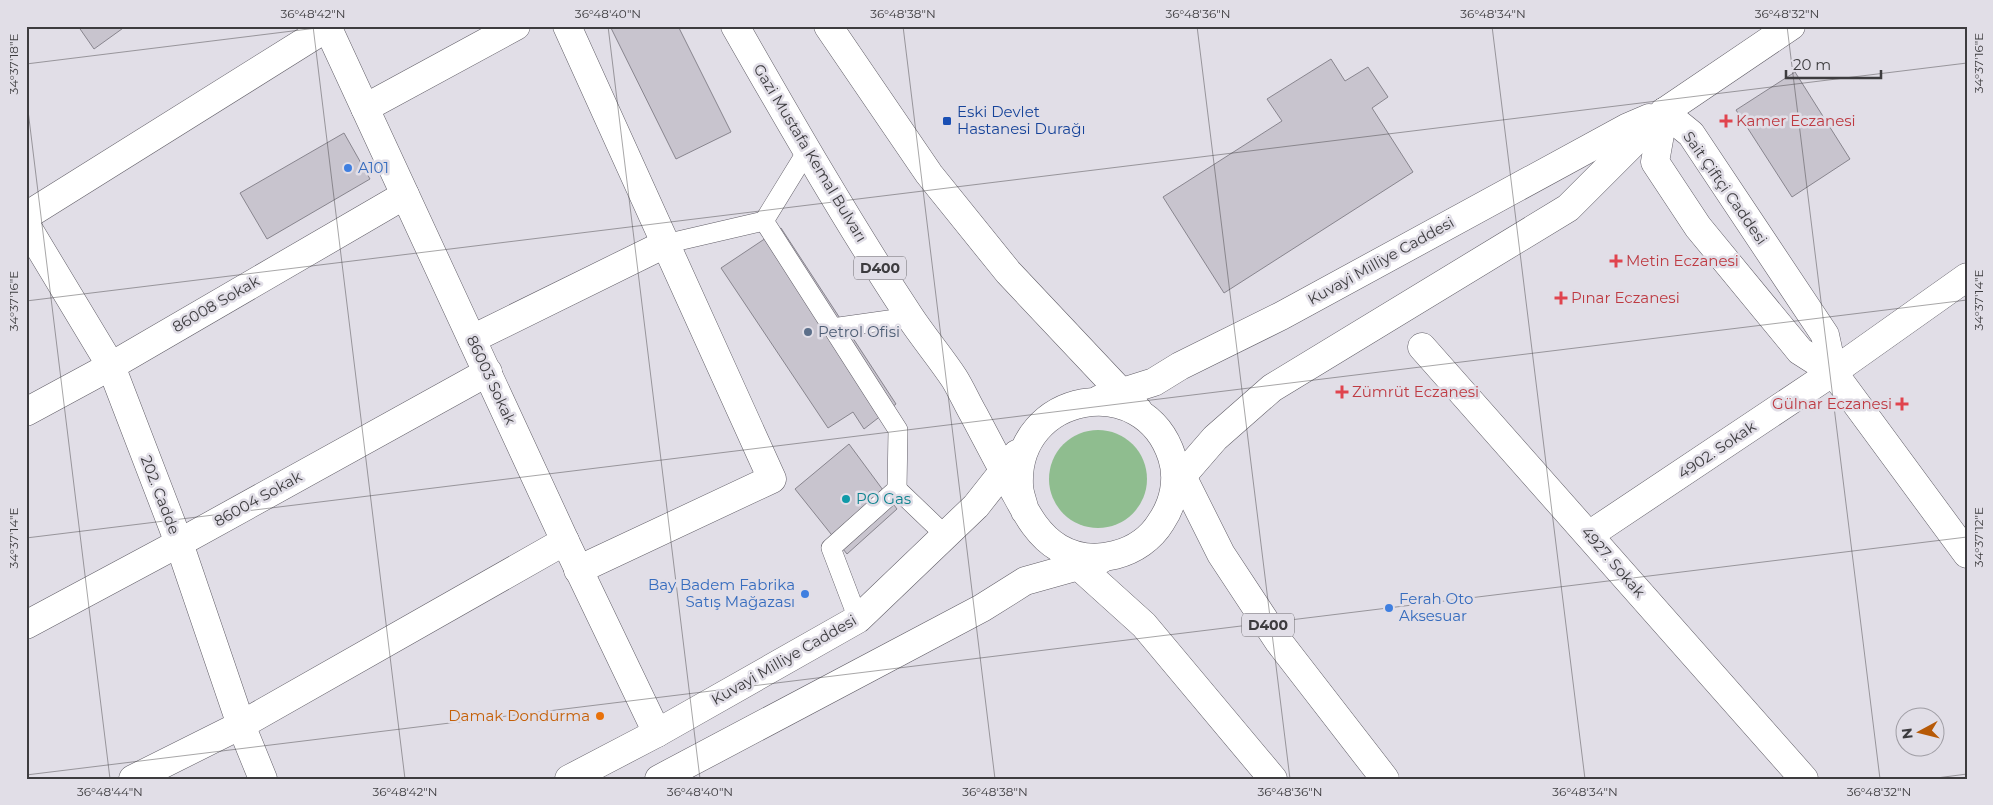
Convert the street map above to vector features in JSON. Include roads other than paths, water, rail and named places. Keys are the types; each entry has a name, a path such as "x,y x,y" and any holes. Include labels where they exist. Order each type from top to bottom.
{"main road":[{"path":"26,216 327,26"},
{"name":"86003 Sokak","path":"327,26 578,570 657,733"},
{"path":"365,108 516,26"},
{"path":"567,26 772,479 578,570"},
{"name":"Gazi Mustafa Kemal Bulvarı","path":"735,26 807,151 910,317 955,379 1025,510"},
{"path":"660,779 982,608 1025,581 1069,557 1110,557 1135,548 1156,532 1170,509 1177,472 1161,434 1008,272 929,174 828,26"},
{"name":"Kuvayi Milliye Caddesi","path":"1177,472 1272,388 1568,208 1664,112 1791,26"},
{"name":"Kuvayi Milliye Caddesi","path":"1094,401 1154,382 1180,366 1290,311 1628,127 1664,112"},
{"name":"Sait Çiftçi Caddesi","path":"1664,112 1655,162 1698,227 1800,351 1833,372 1967,554"},
{"name":"Sait Çiftçi Caddesi","path":"1664,112 1690,134 1825,335 1833,372"},
{"name":"86008 Sokak","path":"26,412 111,366 405,195"},
{"name":"202. Cadde","path":"26,225 111,366 179,543 241,725 263,779"},
{"path":"472,339 665,244"},
{"name":"4902. Sokak","path":"1589,535 1833,372 1967,277"},
{"name":"4927. Sokak","path":"1422,347 1804,779"},
{"name":"86004 Sokak","path":"26,624 179,543 488,372"},
{"path":"1142,415 1120,404 1094,401 1069,406 1048,418 1031,437 1021,461 1019,486 1025,510 1039,532 1144,625 1273,779"},
{"name":"Kuvayi Milliye Caddesi","path":"569,779 657,733 858,619 976,506 1031,437"},
{"name":"D400","path":"1177,472 1221,554 1274,635 1385,779"},
{"path":"134,779 241,725 565,541"}],"lane":[{"path":"665,244 764,221 807,151"},
{"path":"764,221 898,430 897,489 945,535"},
{"path":"832,328 910,317"},
{"path":"858,619 830,548 897,489"}],"place":[{"name":"Eski Devlet Hastanesi Durağı","path":"947,121"},
{"name":"Kamer Eczanesi","path":"1726,121"},
{"name":"A101","path":"348,168"},
{"name":"Metin Eczanesi","path":"1616,261"},
{"name":"Pınar Eczanesi","path":"1561,298"},
{"name":"Petrol Ofisi","path":"808,332"},
{"name":"Zümrüt Eczanesi","path":"1342,392"},
{"name":"Gülnar Eczanesi","path":"1902,404"},
{"name":"PO Gas","path":"846,499"},
{"name":"Bay Badem Fabrika Satış Mağazası","path":"805,594"},
{"name":"Ferah Oto Aksesuar","path":"1389,608"},
{"name":"Damak Dondurma","path":"600,716"}]}
